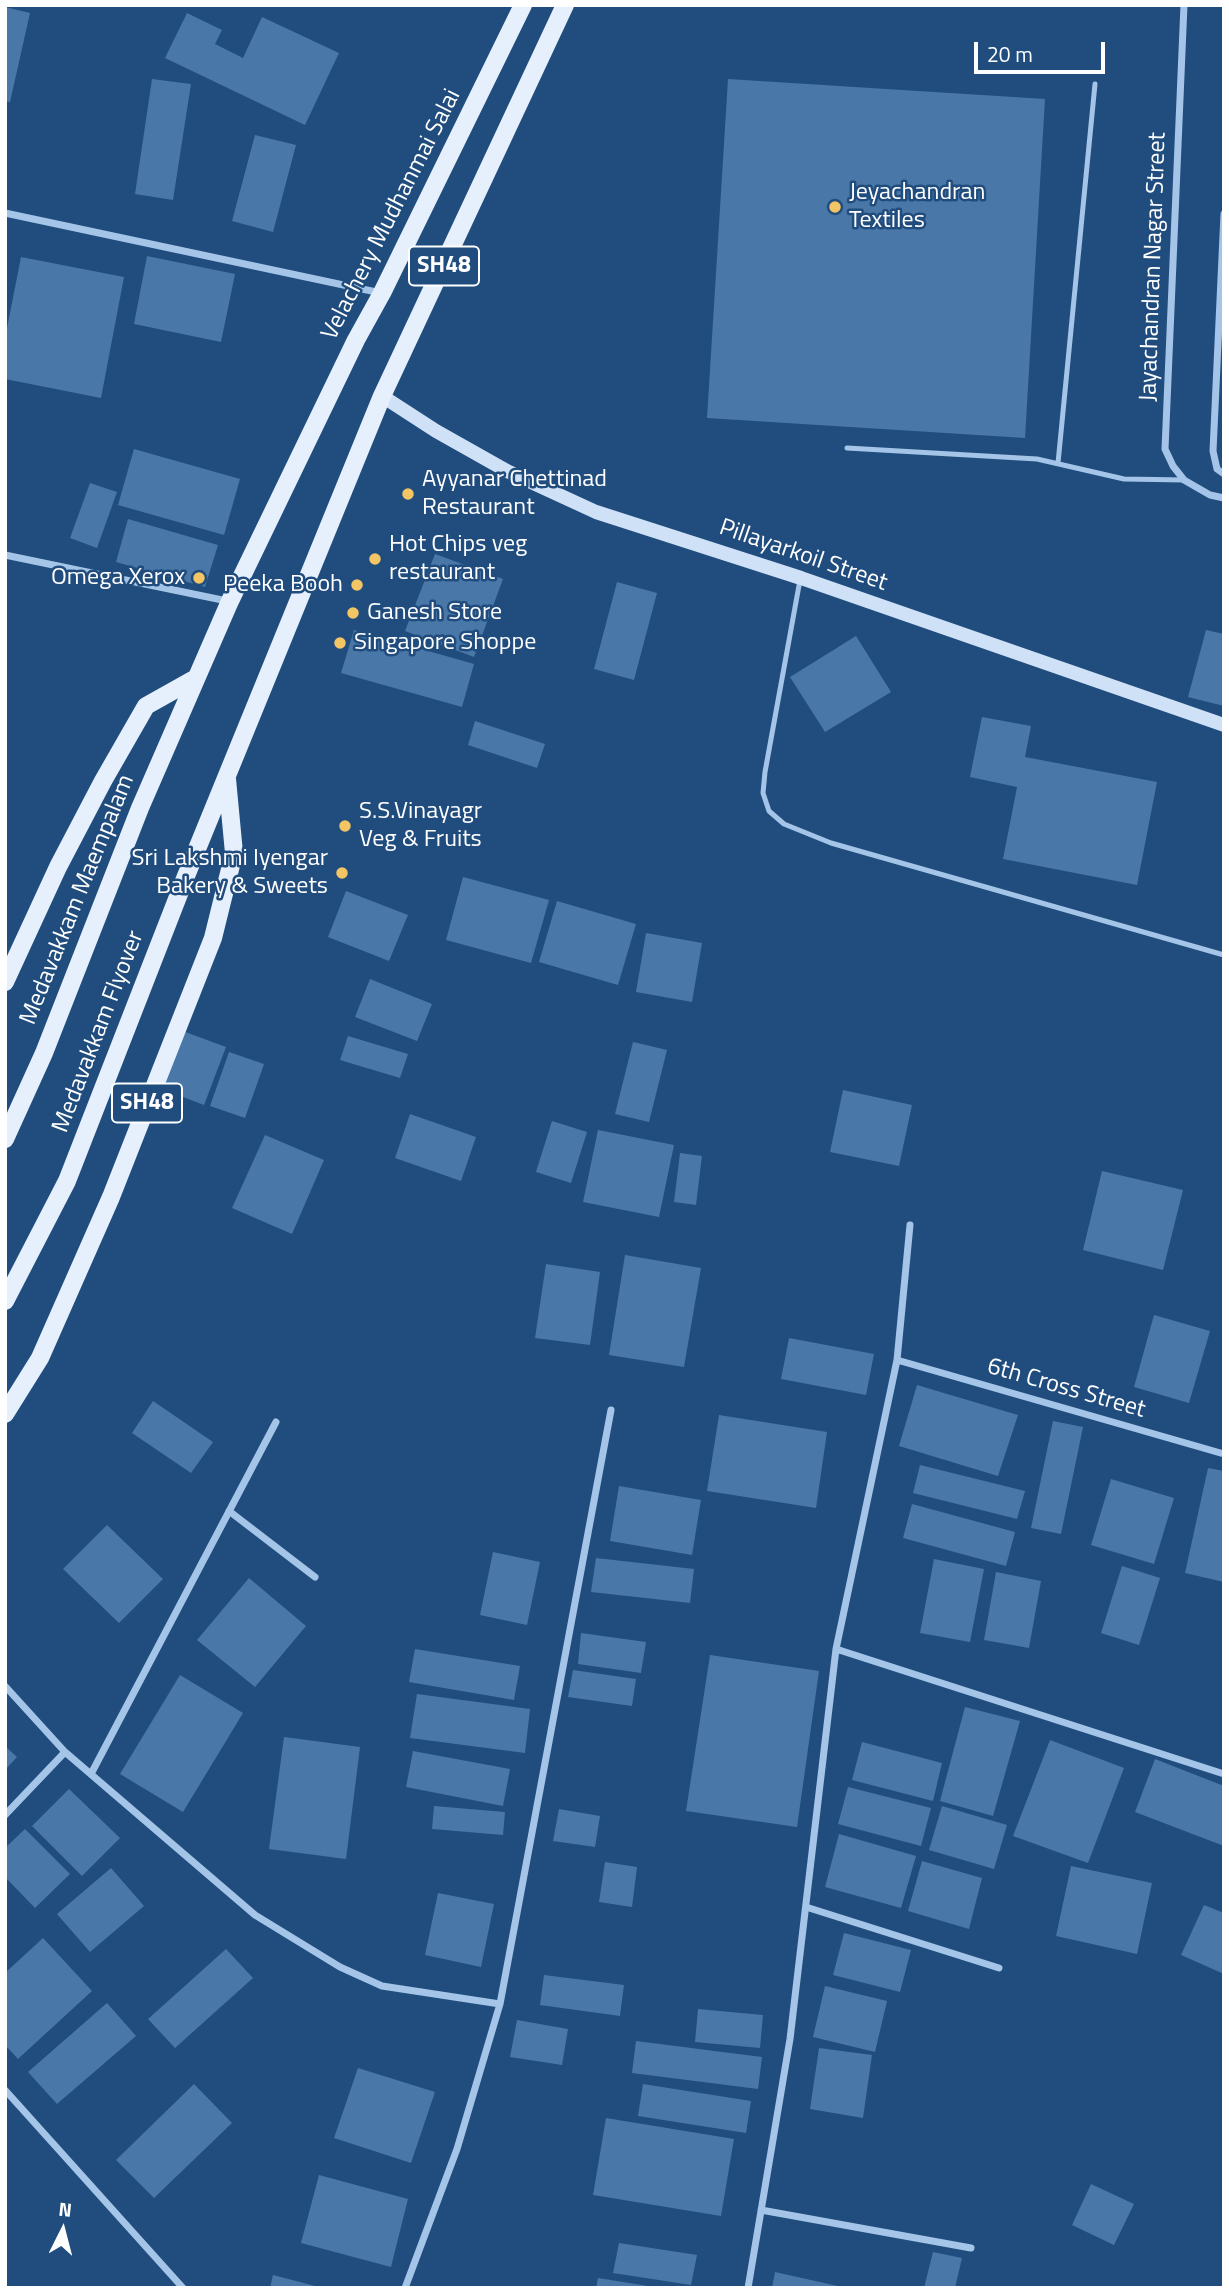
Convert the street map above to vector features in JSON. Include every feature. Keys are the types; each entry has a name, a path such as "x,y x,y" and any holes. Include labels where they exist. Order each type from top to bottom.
{"main road":[{"name":"Velachery Mudhanmai Salai","path":"230,601 523,5"},
{"name":"SH48","path":"382,396 565,5"},
{"name":"Medavakkam Flyover","path":"5,1301 67,1181 227,776 382,396"},
{"name":"Medavakkam Maempalam","path":"5,1139 44,1053 140,808 230,601"},
{"path":"5,982 65,855 146,706 196,678"},
{"name":"SH48","path":"5,1414 40,1357 111,1197 213,938 234,853 227,776"}],"street":[{"name":"Jayachandran Nagar Street","path":"1184,5 1166,449 1173,466 1184,480"},
{"path":"5,213 382,293"},
{"path":"1224,214 1213,451 1217,469 1224,474"},
{"name":"Pillayarkoil Street","path":"382,396 436,431 507,471 596,512 801,578 1224,725"},
{"path":"1184,480 1210,495 1224,498"},
{"path":"5,555 230,601"},
{"path":"748,2288 790,2039 836,1648 897,1360 911,1225"},
{"name":"6th Cross Street","path":"897,1360 1224,1454"},
{"path":"405,2288 457,2148 500,2004 611,1409"},
{"path":"91,1774 276,1422"},
{"path":"229,1511 315,1577"},
{"path":"836,1648 1224,1773"},
{"path":"5,1686 65,1752 255,1915 340,1968 382,1986 500,2004"},
{"path":"5,1815 65,1752"},
{"path":"806,1907 999,1968"},
{"path":"5,2090 183,2288"},
{"path":"761,2210 971,2248"}],"lane":[{"path":"1058,463 1095,84"},
{"path":"847,448 1037,459 1124,479 1184,480"},
{"path":"801,578 765,772 763,793 769,811 784,824 831,843 1224,955"}],"building":[{"path":"5,7 30,13 10,102 5,101"},
{"path":"187,13 222,30 215,44 243,58 262,17 339,53 305,125 165,58"},
{"path":"152,79 191,84 173,200 135,194"},
{"path":"728,79 1045,99 1025,438 707,418"},
{"path":"255,135 296,145 273,232 232,221"},
{"path":"147,256 235,274 221,342 134,324"},
{"path":"21,257 124,277 101,398 5,379 5,338"},
{"path":"134,449 240,479 224,535 118,505"},
{"path":"90,483 117,492 97,548 70,538"},
{"path":"128,519 218,545 205,587 116,562"},
{"path":"435,554 503,579 474,657 405,631"},
{"path":"617,582 657,593 634,680 594,669"},
{"path":"354,630 474,664 462,707 341,673"},
{"path":"1206,630 1224,634 1224,706 1188,697"},
{"path":"856,636 891,692 825,732 790,677"},
{"path":"982,717 1031,726 1025,757 1157,782 1137,885 1003,859 1017,787 970,777"},
{"path":"475,721 545,744 537,768 468,745"},
{"path":"463,877 549,900 531,963 446,940"},
{"path":"346,891 408,915 389,961 328,937"},
{"path":"557,901 636,924 618,985 539,962"},
{"path":"646,933 702,943 692,1002 636,992"},
{"path":"370,979 432,1004 417,1041 355,1017"},
{"path":"180,1030 226,1047 204,1105 157,1087"},
{"path":"348,1036 408,1054 400,1078 340,1060"},
{"path":"633,1042 667,1050 649,1122 615,1114"},
{"path":"229,1052 264,1064 245,1118 210,1106"},
{"path":"843,1090 912,1105 899,1166 830,1152"},
{"path":"410,1114 476,1137 461,1181 395,1158"},
{"path":"552,1121 587,1132 571,1183 536,1172"},
{"path":"598,1130 674,1145 659,1217 583,1202"},
{"path":"265,1135 324,1160 292,1234 232,1208"},
{"path":"680,1153 702,1156 696,1205 674,1202"},
{"path":"1102,1171 1183,1190 1163,1270 1083,1250"},
{"path":"625,1255 701,1268 684,1367 609,1355"},
{"path":"546,1264 600,1272 590,1345 535,1338"},
{"path":"1154,1315 1210,1331 1189,1403 1134,1387"},
{"path":"789,1338 874,1354 866,1395 781,1379"},
{"path":"917,1385 1018,1415 998,1476 899,1446"},
{"path":"153,1401 213,1442 191,1473 132,1433"},
{"path":"719,1415 827,1432 816,1508 707,1491"},
{"path":"1053,1421 1083,1427 1061,1534 1031,1528"},
{"path":"920,1465 1025,1491 1017,1519 913,1493"},
{"path":"1208,1468 1224,1471 1224,1582 1185,1573"},
{"path":"1111,1479 1174,1498 1154,1564 1091,1545"},
{"path":"619,1486 701,1500 692,1555 610,1541"},
{"path":"912,1504 1015,1532 1006,1566 903,1538"},
{"path":"107,1525 163,1579 119,1623 63,1569"},
{"path":"493,1552 540,1562 527,1625 480,1615"},
{"path":"596,1558 694,1569 690,1603 591,1592"},
{"path":"934,1559 984,1569 970,1642 920,1633"},
{"path":"1122,1566 1160,1578 1139,1645 1101,1633"},
{"path":"996,1572 1041,1581 1029,1648 984,1640"},
{"path":"249,1578 306,1626 255,1687 197,1640"},
{"path":"581,1633 646,1642 641,1673 578,1664"},
{"path":"415,1649 520,1666 514,1700 409,1682"},
{"path":"710,1655 819,1671 797,1827 686,1811"},
{"path":"573,1670 636,1679 632,1706 568,1697"},
{"path":"180,1675 243,1713 183,1812 120,1774"},
{"path":"417,1694 530,1709 525,1753 410,1738"},
{"path":"965,1707 1020,1721 993,1816 940,1801"},
{"path":"284,1737 360,1747 346,1859 269,1849"},
{"path":"1050,1740 1124,1768 1088,1863 1013,1836"},
{"path":"862,1742 942,1763 933,1801 852,1780"},
{"path":"5,1746 17,1757 5,1770"},
{"path":"413,1751 510,1769 503,1806 406,1787"},
{"path":"1155,1759 1224,1786 1224,1846 1135,1812"},
{"path":"848,1787 931,1808 921,1846 838,1824"},
{"path":"69,1789 120,1838 82,1876 32,1826"},
{"path":"434,1806 505,1812 503,1835 432,1829"},
{"path":"942,1806 1007,1825 994,1869 929,1850"},
{"path":"559,1809 600,1816 595,1847 553,1841"},
{"path":"25,1829 70,1874 35,1908 5,1877 5,1848"},
{"path":"839,1834 916,1856 901,1908 825,1887"},
{"path":"922,1861 982,1878 969,1929 908,1911"},
{"path":"605,1862 637,1867 632,1907 599,1902"},
{"path":"1071,1866 1152,1883 1137,1954 1056,1936"},
{"path":"111,1868 144,1906 90,1952 57,1914"},
{"path":"438,1893 494,1904 481,1967 425,1955"},
{"path":"1204,1905 1224,1913 1224,1974 1181,1955"},
{"path":"844,1933 911,1950 900,1992 833,1975"},
{"path":"43,1938 92,1991 18,2059 5,2045 5,1973"},
{"path":"226,1949 253,1978 175,2048 148,2019"},
{"path":"544,1975 624,1985 620,2016 540,2005"},
{"path":"825,1986 887,2001 875,2052 813,2037"},
{"path":"107,2003 136,2036 57,2104 28,2072"},
{"path":"698,2009 763,2015 760,2048 695,2042"},
{"path":"517,2020 568,2029 562,2065 510,2057"},
{"path":"636,2041 762,2057 758,2089 632,2073"},
{"path":"819,2048 872,2055 863,2118 810,2109"},
{"path":"358,2068 435,2092 411,2163 334,2138"},
{"path":"194,2084 232,2123 154,2198 116,2160"},
{"path":"643,2084 751,2101 746,2133 638,2116"},
{"path":"606,2118 734,2139 721,2216 593,2195"},
{"path":"319,2175 408,2199 391,2267 301,2243"},
{"path":"1091,2184 1134,2204 1114,2245 1072,2225"},
{"path":"619,2243 697,2255 691,2285 613,2273"},
{"path":"933,2252 962,2258 955,2288 924,2288"},
{"path":"775,2272 842,2287 842,2288 772,2288"},
{"path":"273,2275 319,2287 270,2288"},
{"path":"598,2278 648,2286 648,2288 596,2288"}],"place":[{"name":"Jeyachandran Textiles","path":"835,207"},
{"name":"Ayyanar Chettinad Restaurant","path":"408,494"},
{"name":"Hot Chips veg restaurant","path":"375,559"},
{"name":"Omega Xerox","path":"199,578"},
{"name":"Peeka Booh","path":"357,585"},
{"name":"Ganesh Store","path":"353,613"},
{"name":"Singapore Shoppe","path":"340,643"},
{"name":"S.S.Vinayagr Veg & Fruits","path":"345,826"},
{"name":"Sri Lakshmi Iyengar Bakery & Sweets","path":"342,873"}]}
